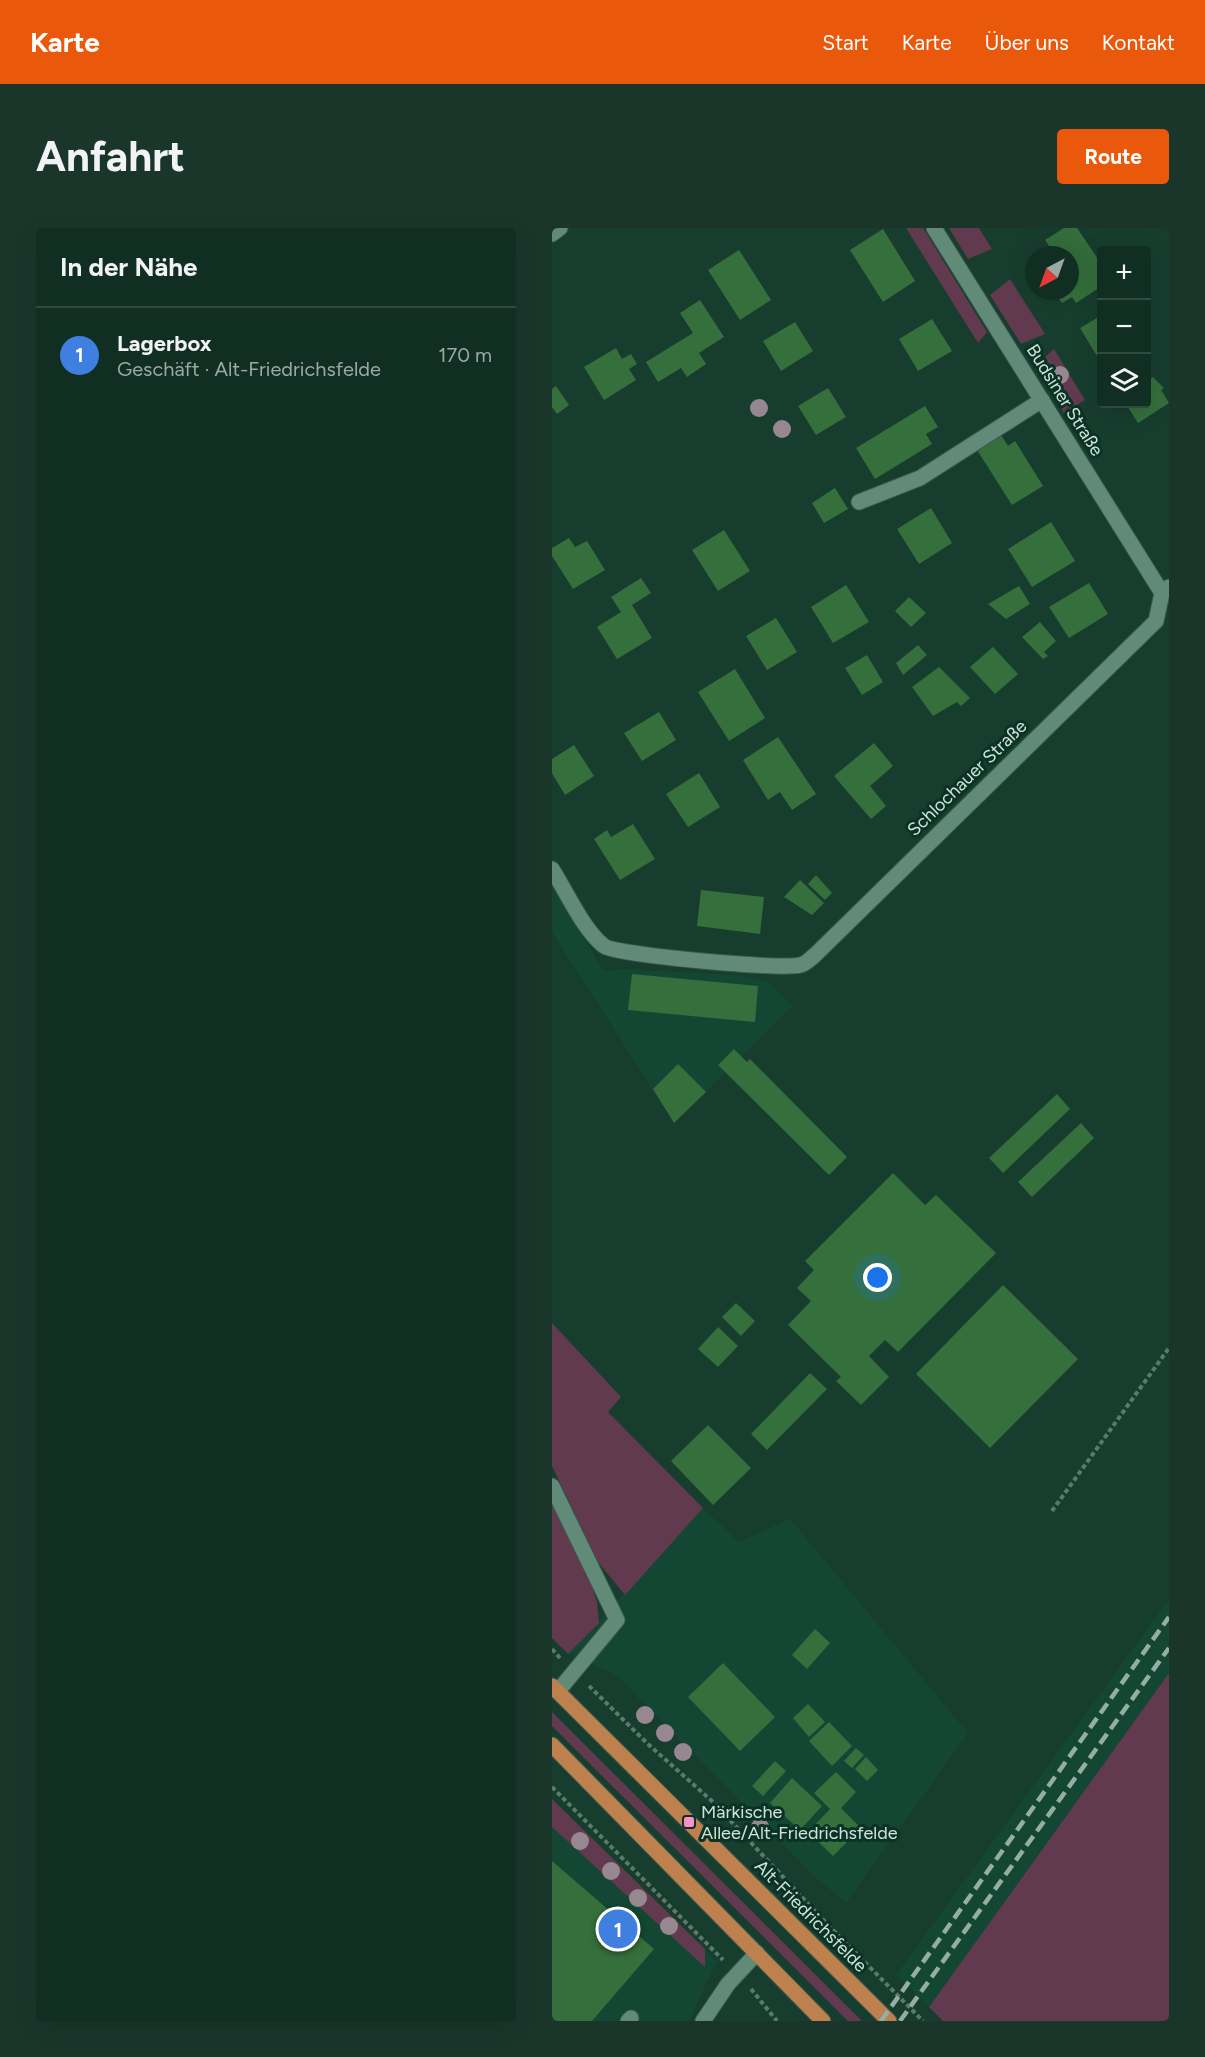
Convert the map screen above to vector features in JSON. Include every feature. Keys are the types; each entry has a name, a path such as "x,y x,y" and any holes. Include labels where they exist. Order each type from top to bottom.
{"main road":[{"name":"Alt-Friedrichsfelde","path":"555,1688 889,2021"},
{"path":"552,1745 823,2021"}],"street":[{"path":"552,234 560,228"},
{"name":"Budsiner Straße","path":"934,228 1042,400 1166,590"},
{"path":"860,502 920,478 1042,400"},
{"name":"Schlochauer Straße","path":"552,870 591,931 605,947 629,953 768,966 800,965 815,955 1156,621 1166,590"},
{"path":"552,1486 617,1620 576,1673 555,1688"},
{"path":"703,2021 737,1974 757,1953"}],"path":[{"path":"1053,1511 1169,1348"},
{"path":"552,1649 649,1745 712,1801 828,1925 923,2021"},
{"path":"552,1788 737,1974 777,2021"},
{"path":"705,1810 712,1801"}],"shaded area":[{"path":"906,228 923,228 987,332 978,343"},
{"path":"949,228 979,228 992,249 968,259"},
{"path":"1010,279 1045,334 1021,344 990,295"},
{"path":"1054,349 1085,400 1064,413 1034,367"},
{"path":"552,887 604,971 621,969 736,975 767,982 793,1006 674,1123 552,932"},
{"path":"552,1323 621,1397 608,1412 703,1508 625,1595 598,1562 552,1466"},
{"path":"552,1502 591,1583 597,1602 599,1623 568,1654 552,1638"},
{"path":"703,1508 739,1542 790,1519 968,1733 846,1903 813,1875 616,1675 568,1654"},
{"path":"1169,1599 1169,1673 929,2007 896,1975"},
{"path":"1169,1673 1169,2021 943,2021 929,2007"},
{"path":"552,1712 862,2021 848,2021 552,1726"},
{"path":"552,1799 705,1949 705,1967 552,1827"},
{"path":"552,1802 717,1961 689,2021 552,2021"}],"building":[{"path":"1064,228 1077,228 1097,258 1097,289 1076,303 1074,300 1079,300 1079,246 1049,246 1045,240"},
{"path":"883,229 915,281 883,302 850,250"},
{"path":"739,250 771,300 740,320 708,270"},
{"path":"700,300 724,337 699,353 706,364 687,377 681,368 658,382 646,362 693,333 680,313"},
{"path":"1097,318 1097,356 1080,328"},
{"path":"932,319 952,351 918,371 899,339"},
{"path":"795,322 813,351 781,371 763,341"},
{"path":"616,348 622,359 631,354 637,364 629,369 636,380 604,400 584,367"},
{"path":"1153,377 1164,388 1161,390 1169,403 1138,423 1129,408 1151,408 1151,378"},
{"path":"556,386 569,405 557,414 552,407 552,389"},
{"path":"828,388 846,417 816,435 798,406"},
{"path":"925,406 938,427 926,434 932,444 875,479 856,448"},
{"path":"1001,435 1008,446 1015,441 1043,486 1012,505 977,450"},
{"path":"835,488 848,509 824,523 812,503"},
{"path":"931,508 952,543 919,564 897,529"},
{"path":"1051,522 1075,561 1032,587 1008,549"},
{"path":"724,530 750,571 718,591 692,550"},
{"path":"569,538 575,547 587,541 605,570 573,589 552,556 552,548"},
{"path":"641,578 651,593 632,605 652,638 617,659 597,627 621,612 611,597"},
{"path":"1089,583 1108,614 1069,638 1049,607"},
{"path":"846,585 869,622 833,643 811,607"},
{"path":"1019,586 1030,604 1006,619 988,604"},
{"path":"909,597 926,613 911,627 895,611"},
{"path":"776,618 797,652 767,670 746,636"},
{"path":"1040,622 1056,641 1044,652 1048,656 1043,659 1022,637"},
{"path":"918,645 927,655 903,675 896,663"},
{"path":"993,647 1018,674 995,694 970,667"},
{"path":"867,655 883,682 862,695 845,668"},
{"path":"939,667 970,698 961,706 957,702 933,716 912,687"},
{"path":"735,669 765,718 729,741 698,692"},
{"path":"659,712 676,740 642,761 624,733"},
{"path":"778,737 816,794 792,810 780,792 768,800 743,760"},
{"path":"874,743 893,766 870,786 886,806 871,819 834,776"},
{"path":"574,745 594,776 565,795 552,773 552,759"},
{"path":"699,773 720,807 688,827 666,794"},
{"path":"633,824 655,859 620,880 594,839 607,830 611,837"},
{"path":"816,875 832,893 825,900 808,884"},
{"path":"800,880 824,903 812,915 784,897"},
{"path":"701,890 764,897 760,934 697,926"},
{"path":"632,974 758,986 755,1022 628,1010"},
{"path":"734,1049 747,1062 750,1059 847,1157 829,1175 718,1065"},
{"path":"678,1064 706,1092 674,1123 653,1089"},
{"path":"1057,1094 1070,1109 1003,1173 989,1158"},
{"path":"1081,1123 1094,1138 1032,1197 1018,1182"},
{"path":"893,1173 925,1205 936,1195 996,1253 898,1352 885,1340 869,1356 889,1377 861,1405 836,1381 841,1377 788,1325 811,1301 797,1288 814,1270 805,1261"},
{"path":"1003,1285 1078,1359 990,1448 916,1374"},
{"path":"736,1303 755,1321 741,1336 722,1317"},
{"path":"718,1327 738,1346 718,1367 698,1349"},
{"path":"810,1373 827,1389 767,1450 751,1434"},
{"path":"708,1425 751,1468 713,1505 671,1461"},
{"path":"815,1629 830,1643 807,1669 792,1655"},
{"path":"723,1663 775,1717 740,1751 688,1697"},
{"path":"808,1704 825,1722 809,1737 793,1718"},
{"path":"829,1722 852,1746 832,1766 809,1741"},
{"path":"856,1748 864,1755 852,1768 844,1761"},
{"path":"866,1757 878,1770 867,1781 855,1769"},
{"path":"775,1761 786,1771 763,1796 752,1786"},
{"path":"836,1772 856,1792 841,1808 861,1828 833,1856 808,1832 830,1809 814,1793"},
{"path":"792,1778 822,1806 800,1830 770,1803"},
{"path":"552,1861 654,1949 592,2021 552,2021"}],"railway":[{"path":"881,2021 1169,1617"},
{"path":"900,2021 1169,1648"}],"place":[{"name":"Märkische Allee/Alt-Friedrichsfelde","path":"689,1822"},
{"name":"Lagerbox","path":"618,1929"}]}
